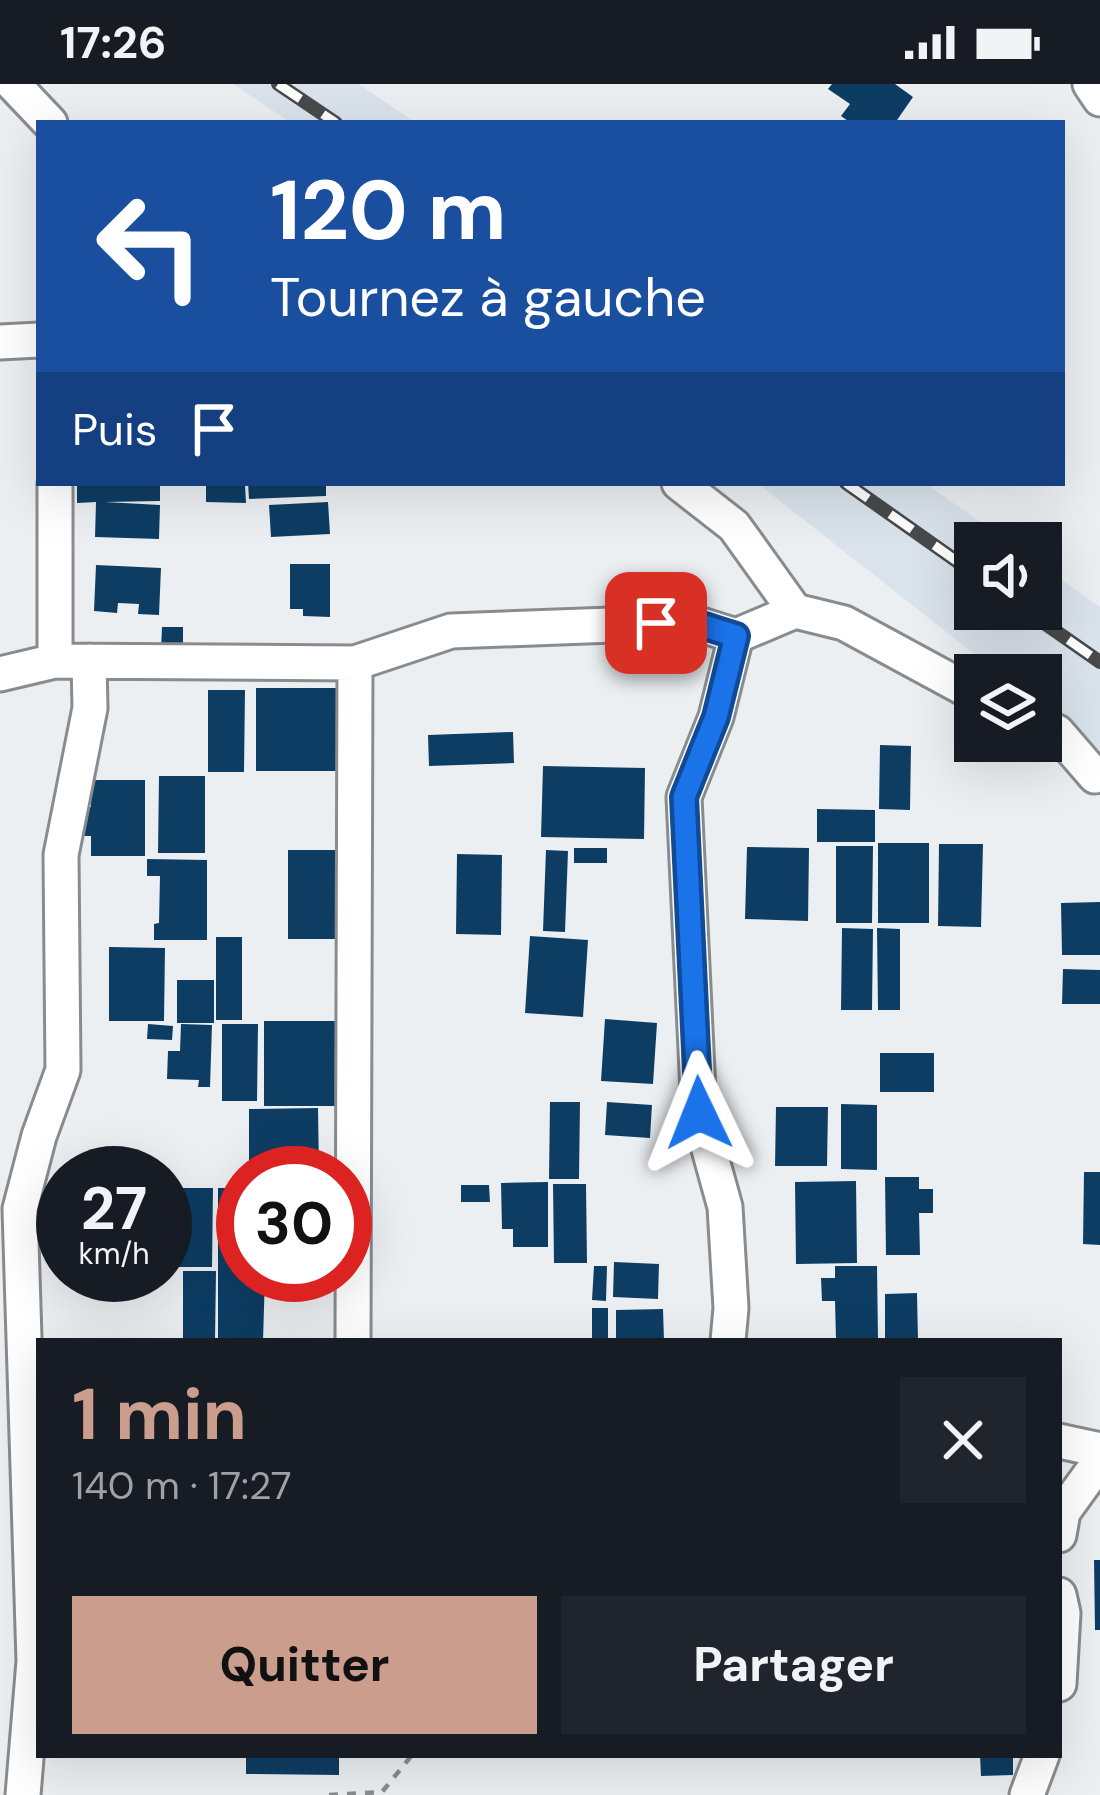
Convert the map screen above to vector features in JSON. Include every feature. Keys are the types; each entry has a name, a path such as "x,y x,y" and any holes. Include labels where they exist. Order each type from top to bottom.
{"street":[{"path":"13,84 47,120"},
{"path":"1090,84 1100,99"},
{"path":"0,342 36,340"},
{"path":"23,1795 34,1661 34,1468 20,1209 63,1070 61,855 90,708 72,661 55,486"},
{"path":"684,486 734,526 795,610"},
{"path":"0,674 72,661 355,663 451,631 692,622 736,636 795,610 844,623 954,683"},
{"path":"728,1338 731,1308 724,1207 699,1113 684,797 716,717 736,636"},
{"path":"353,1338 355,663"},
{"path":"1062,738 1095,776 1100,775"},
{"path":"1062,1442 1100,1450"},
{"path":"1062,1518 1100,1461"},
{"path":"0,1494 34,1468"},
{"path":"1027,1795 1041,1758"}],"path":[{"path":"329,1795 382,1792 410,1758"}],"shaded area":[{"path":"233,84 359,84 412,120 287,120"},
{"path":"761,486 929,486 980,522 954,522 954,630 1062,630 1062,580 1100,607 1100,752 1062,722 1062,654 974,654"}],"building":[{"path":"832,84 895,84 913,97 897,120 847,120 841,116 850,104 828,89"},
{"path":"77,486 160,486 160,501 105,502 160,505 159,539 95,537 96,502 77,503"},
{"path":"206,486 245,486 246,503 206,502"},
{"path":"248,486 326,486 326,496 249,499"},
{"path":"328,502 330,534 271,537 269,505"},
{"path":"290,564 330,564 330,617 303,616 303,609 290,609"},
{"path":"96,565 161,568 159,615 138,614 139,604 118,603 117,613 94,611"},
{"path":"162,627 183,627 183,651 161,650"},
{"path":"256,688 337,688 337,771 256,771"},
{"path":"208,690 245,690 244,772 208,772"},
{"path":"513,732 514,763 429,766 428,735"},
{"path":"880,745 911,746 910,810 879,809"},
{"path":"543,766 645,768 644,839 541,837"},
{"path":"159,776 205,776 205,853 158,853"},
{"path":"91,780 145,780 145,856 91,856 91,836 81,836 81,807 91,807"},
{"path":"817,809 875,810 875,842 817,842"},
{"path":"878,843 929,843 929,923 878,923"},
{"path":"939,844 983,844 981,927 938,926"},
{"path":"836,846 873,846 872,923 836,923"},
{"path":"747,847 809,848 808,921 745,919"},
{"path":"574,848 607,848 607,863 574,863"},
{"path":"288,850 341,850 342,939 288,939"},
{"path":"546,850 568,851 565,932 543,931"},
{"path":"457,854 502,855 501,935 456,934"},
{"path":"147,859 207,860 207,940 154,940 160,876 147,876"},
{"path":"1100,902 1100,955 1062,955 1061,903"},
{"path":"842,928 873,929 872,1010 841,1010"},
{"path":"877,928 900,929 900,1010 878,1010"},
{"path":"530,936 588,940 583,1017 525,1013"},
{"path":"216,937 242,937 242,1020 216,1020"},
{"path":"109,947 165,948 164,1021 109,1021"},
{"path":"1063,969 1100,970 1100,1004 1062,1004"},
{"path":"177,980 214,980 214,1023 177,1023"},
{"path":"605,1019 657,1023 653,1084 601,1081"},
{"path":"264,1021 336,1021 336,1106 264,1106"},
{"path":"148,1024 173,1026 172,1040 147,1039"},
{"path":"181,1024 212,1025 210,1087 198,1087 199,1080 167,1079 168,1051 180,1051"},
{"path":"222,1024 258,1024 257,1101 222,1101"},
{"path":"880,1053 934,1053 934,1092 880,1092"},
{"path":"550,1102 580,1102 579,1179 549,1179"},
{"path":"607,1102 652,1105 650,1138 605,1135"},
{"path":"841,1104 877,1105 877,1170 841,1169"},
{"path":"776,1107 828,1107 827,1166 775,1166"},
{"path":"318,1108 319,1146 249,1146 249,1109"},
{"path":"1084,1172 1100,1172 1100,1245 1083,1244"},
{"path":"885,1177 919,1177 919,1189 933,1189 933,1213 919,1213 920,1255 886,1255"},
{"path":"856,1181 857,1263 796,1264 795,1182"},
{"path":"548,1182 548,1247 513,1247 513,1229 502,1229 501,1183"},
{"path":"553,1184 586,1184 587,1263 554,1263"},
{"path":"461,1185 489,1185 490,1202 461,1202"},
{"path":"192,1188 213,1188 212,1267 192,1267"},
{"path":"614,1262 659,1264 658,1299 613,1297"},
{"path":"594,1266 607,1266 606,1301 592,1300"},
{"path":"835,1266 877,1266 878,1338 836,1338 835,1301 822,1301 821,1278 835,1278"},
{"path":"192,1271 216,1271 215,1338 183,1338 183,1302 192,1302"},
{"path":"917,1293 918,1338 885,1338 885,1294"},
{"path":"218,1302 264,1302 263,1338 218,1338"},
{"path":"592,1308 608,1308 608,1338 592,1338"},
{"path":"663,1309 664,1338 616,1338 616,1310"},
{"path":"1094,1560 1100,1560 1100,1630 1095,1630"},
{"path":"246,1758 339,1758 339,1775 246,1774"},
{"path":"980,1758 1013,1758 1013,1775 981,1776"}],"railway":[{"path":"278,84 332,120"},
{"path":"850,486 954,559"},
{"path":"1054,630 1100,662"}],"route":[{"path":"656,623 692,622 736,636 716,717 684,797 699,1113"}]}
